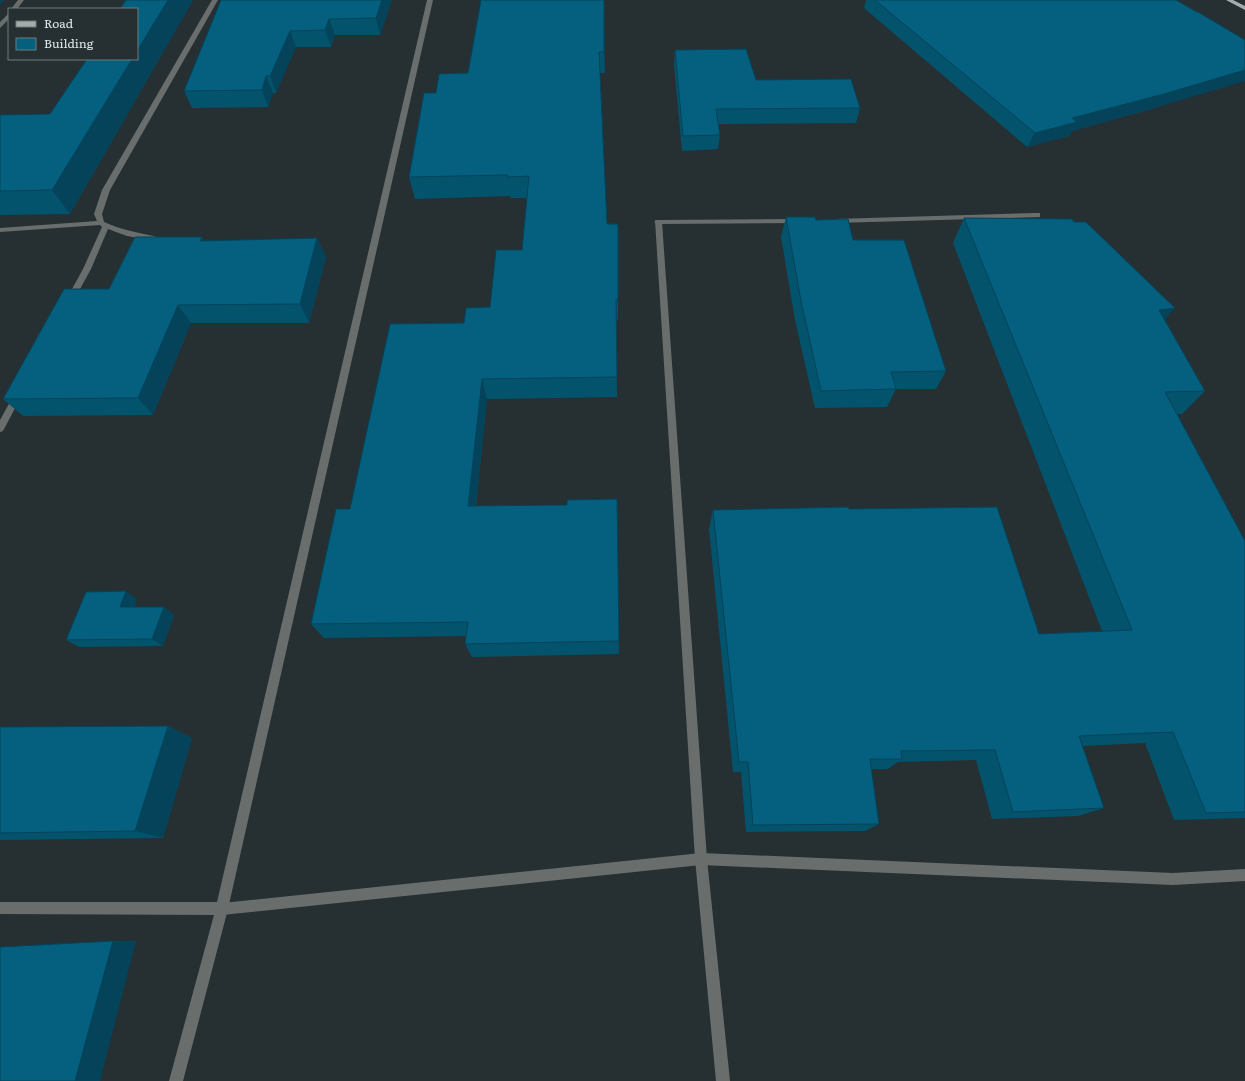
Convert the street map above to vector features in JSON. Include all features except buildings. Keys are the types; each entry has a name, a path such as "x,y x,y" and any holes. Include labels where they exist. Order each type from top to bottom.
{"main road":[{"path":"1229,0 1245,8"}],"street":[{"path":"15,8 21,0"},
{"path":"64,310 87,269 103,225 98,214 106,190 215,0"},
{"path":"176,1081 222,909 430,0"},
{"path":"0,26 8,16"},
{"path":"828,221 1037,215"},
{"path":"723,1081 701,860 658,222 805,221"},
{"path":"0,230 103,225 129,234 164,241"},
{"path":"0,428 23,387"},
{"path":"0,908 222,909 701,860 1173,879 1245,875"}]}
